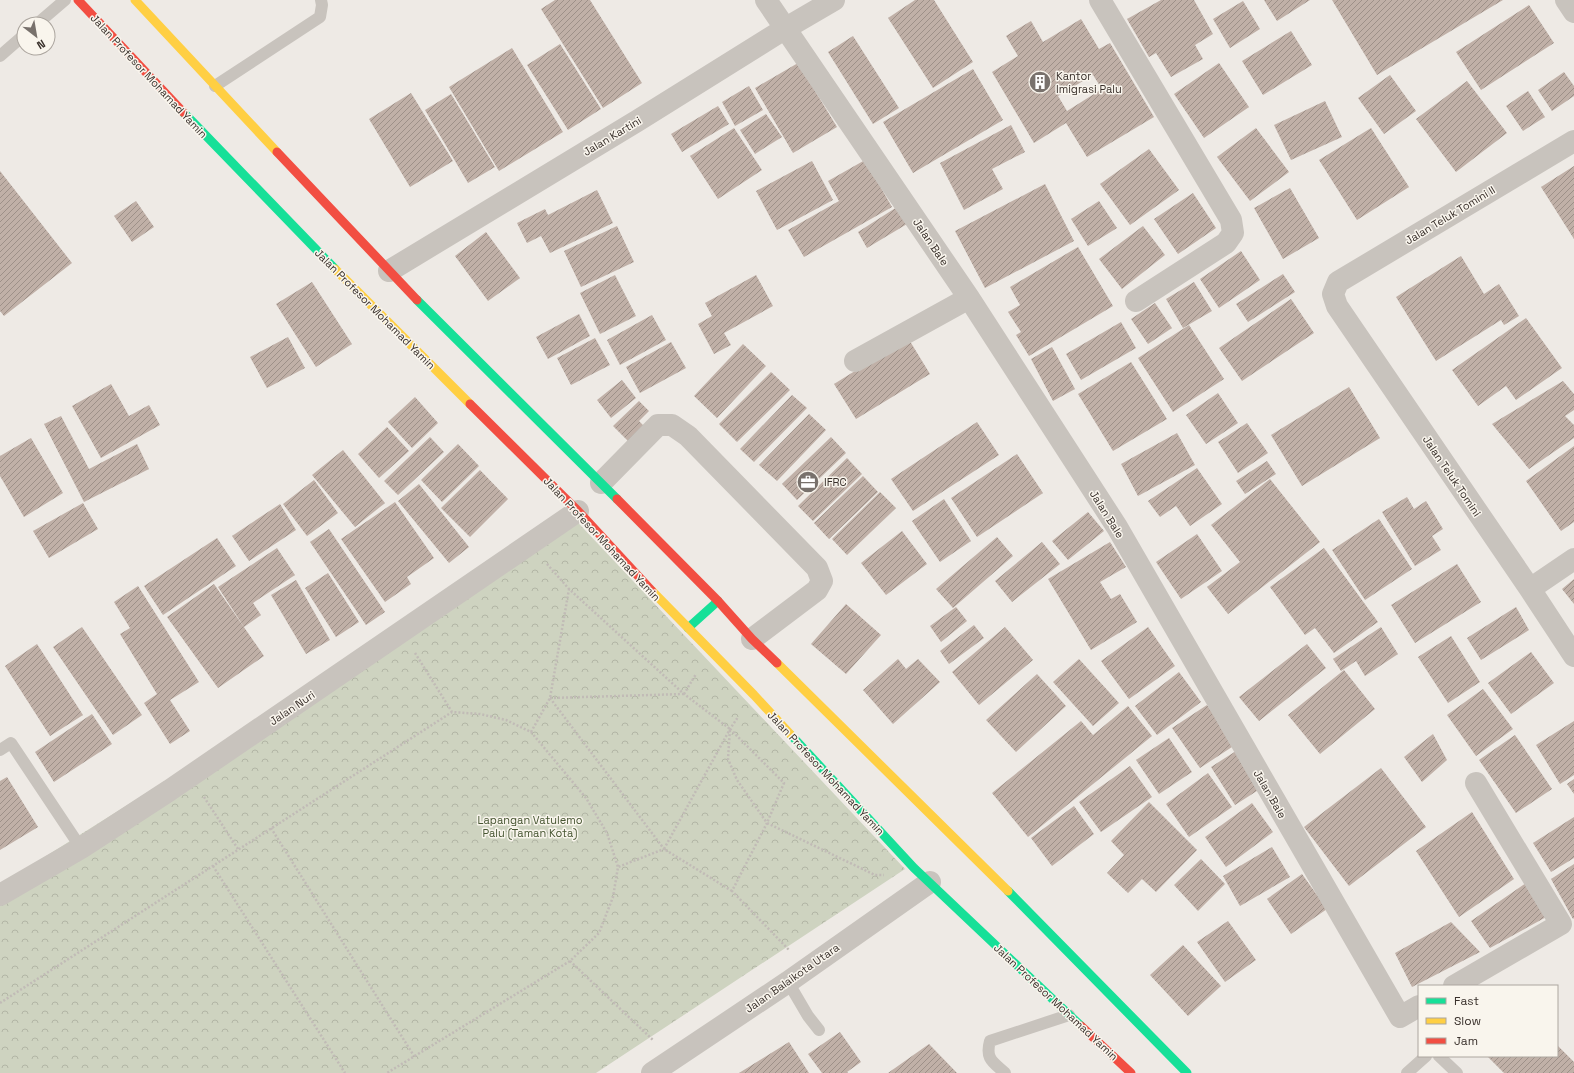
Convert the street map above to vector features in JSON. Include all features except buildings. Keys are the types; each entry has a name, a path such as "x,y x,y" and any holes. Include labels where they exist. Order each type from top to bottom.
{"main road":[{"name":"Jalan Profesor Mohamad Yamin","path":"78,0 197,127 351,286 578,511 688,628 754,695 925,878 1131,1073"},
{"path":"135,0 390,271 718,601 752,639 1050,932 1188,1073"},
{"path":"688,628 718,601"}],"street":[{"name":"Jalan Bale","path":"766,0 969,298 1117,527 1400,1017 1418,1007"},
{"name":"Jalan Kartini","path":"390,271 637,122 786,28 834,0"},
{"path":"1100,0 1231,220 1233,233 1226,243 1136,301"},
{"path":"1566,0 1574,12"},
{"name":"Jalan Teluk Tomini II","path":"1333,294 1338,282 1574,140"},
{"name":"Jalan Teluk Tomini","path":"1333,294 1337,306 1574,656"},
{"path":"856,362 969,298"},
{"path":"601,483 658,425 672,425 688,436 817,568 822,581 817,590 752,639"},
{"name":"Jalan Nuri","path":"0,895 81,848 170,790 578,511"},
{"path":"1530,589 1574,559"},
{"path":"1456,985 1561,924 1476,783"},
{"name":"Jalan Balaikota Utara","path":"652,1073 788,982 925,878"}],"lane":[{"path":"46,16 65,0"},
{"path":"215,86 320,17 322,4 320,0"},
{"path":"0,56 16,43"},
{"path":"0,750 11,743 81,848"},
{"path":"788,982 808,1016 819,1030"},
{"path":"1005,1073 990,1060 987,1050 990,1041 1069,1015"},
{"path":"1407,1073 1425,1057"},
{"path":"1440,1057 1457,1073"}],"path":[{"path":"530,544 569,589 684,694 730,729 784,783 767,823 732,891"},
{"path":"531,732 550,698 569,589"},
{"path":"402,632 452,712"},
{"path":"550,698 684,694"},
{"path":"618,867 664,849 730,729 754,695"},
{"path":"550,698 664,849 732,891 806,968"},
{"path":"0,1003 452,712 480,714 506,720 531,732 586,798 608,833 618,867 612,897 599,934 570,961 386,1073"},
{"path":"730,729 728,759 737,780 767,823 875,876 925,878"},
{"path":"215,814 238,849"},
{"path":"271,828 414,1056"},
{"path":"213,866 345,1073"},
{"path":"570,961 673,1059"}],"green space":[{"name":"Lapangan Vatulemo Palu (Taman Kota)","path":"566,510 905,869 596,1073 0,1073 0,885 164,782"}],"traffic: fast":[{"path":"184,113 335,269"},
{"path":"417,300 617,499"},
{"path":"688,628 718,601"},
{"path":"791,735 914,868 1081,1026"},
{"path":"1008,891 1187,1073"}],"traffic: slow":[{"path":"135,0 277,152"},
{"path":"335,269 470,404"},
{"path":"652,591 791,735"},
{"path":"777,663 1008,891"}],"traffic: jam":[{"path":"78,0 184,113"},
{"path":"277,152 417,300"},
{"path":"470,404 578,511 652,591"},
{"path":"617,499 777,663"},
{"path":"1081,1026 1131,1073"}],"place":[{"name":"Kantor Imigrasi Palu","path":"1040,82"},
{"name":"IFRC","path":"808,482"}]}
